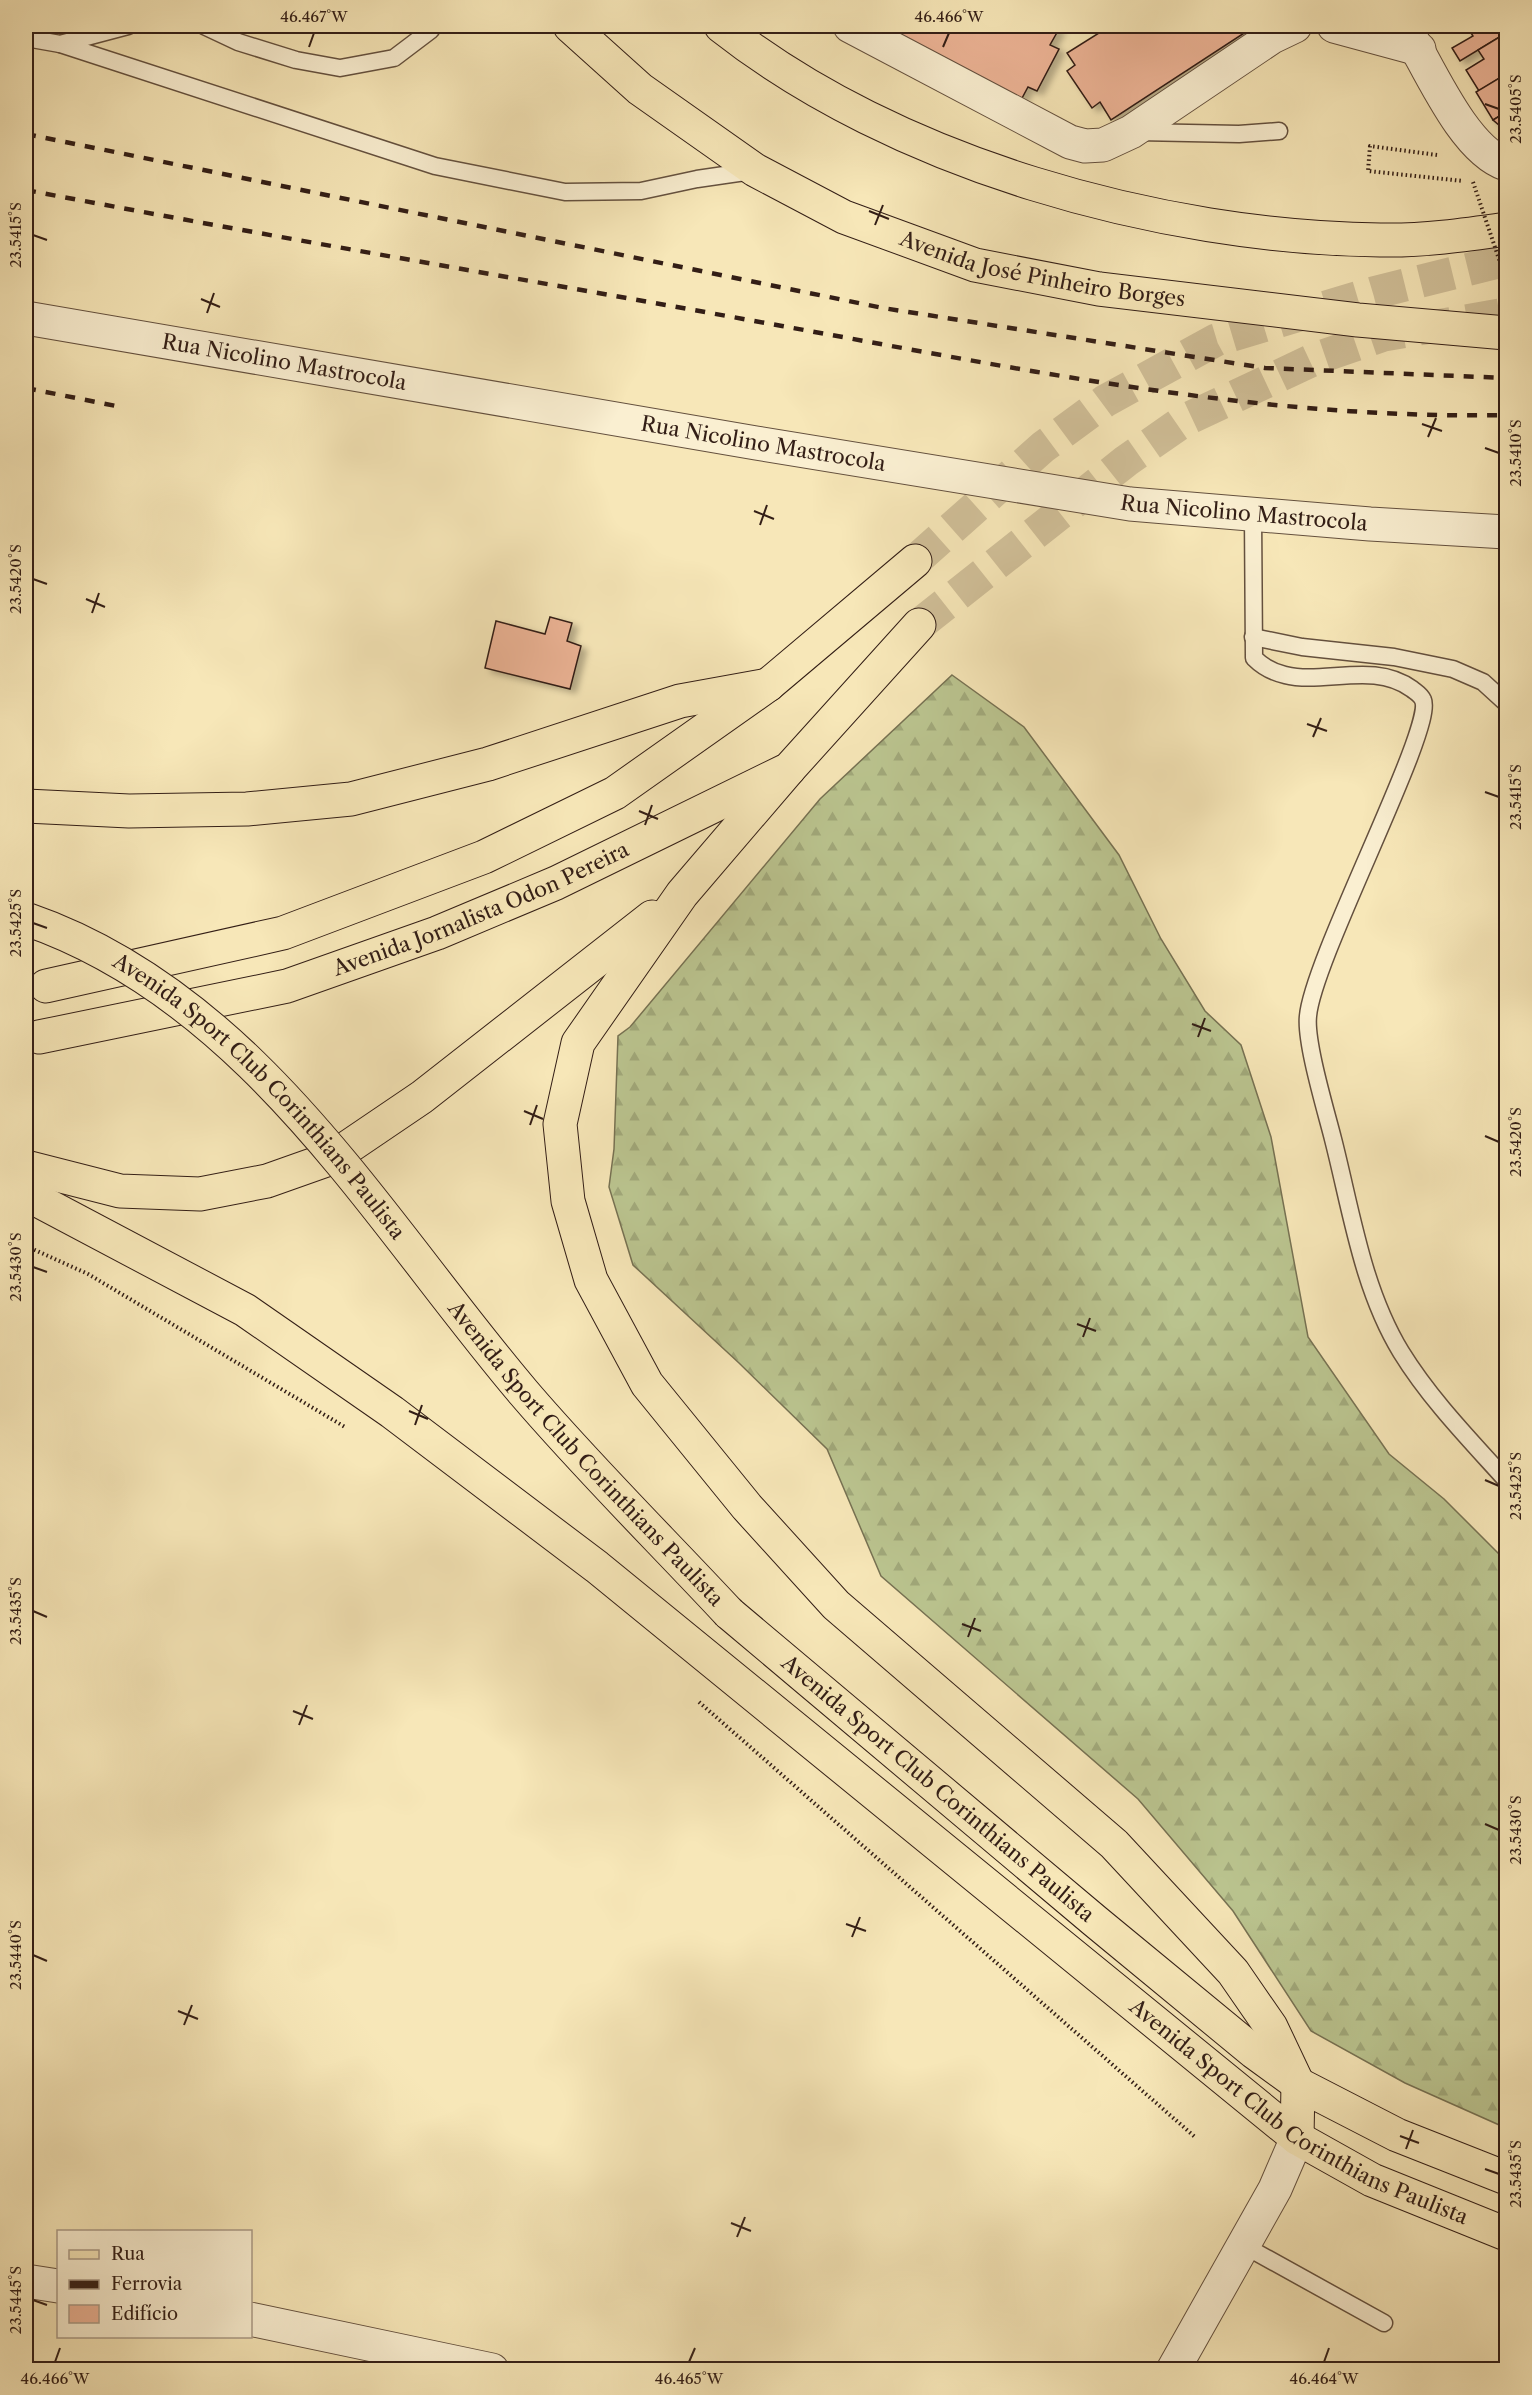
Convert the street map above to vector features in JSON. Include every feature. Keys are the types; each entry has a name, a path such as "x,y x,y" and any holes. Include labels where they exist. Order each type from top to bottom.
{"main road":[{"name":"Avenida José Pinheiro Borges","path":"570,26 640,89 755,170 844,217 975,265 1099,289 1358,320 1506,333"},
{"path":"721,26 750,49 876,124 988,168 1108,205 1240,230 1337,239 1416,239 1506,229"},
{"path":"46,986 284,933 484,857 615,793 768,685 915,561"},
{"name":"Avenida Jornalista Odon Pereira","path":"39,1037 287,986 437,933 556,883 789,769 920,625"},
{"path":"26,806 129,811 236,809 351,799 488,764 680,701 768,685"},
{"path":"789,769 682,894 578,1042 560,1124 568,1201 591,1280 647,1384 747,1507 837,1605 1114,1844 1233,1972 1271,2027 1298,2084 1297,2138"},
{"path":"26,1167 120,1191 200,1194 267,1181 332,1158 422,1097 682,894"},
{"name":"Avenida Sport Club Corinthians Paulista","path":"26,919 102,954 166,991 224,1040 292,1107 349,1170 524,1393 729,1613 1095,1921 1254,2052 1298,2084 1397,2135 1506,2178"},
{"name":"Avenida Sport Club Corinthians Paulista","path":"26,1194 245,1310 392,1412 597,1567 1203,2064 1297,2138 1372,2180 1506,2234"}],"street":[{"path":"850,26 1070,142 1085,146 1103,145 1131,132 1272,37 1295,26"},
{"path":"1334,26 1412,37 1471,138 1492,158 1506,164"},
{"name":"Rua Nicolino Mastrocola","path":"26,318 745,441 1130,504 1506,532"},
{"path":"1173,2370 1275,2189 1297,2138"},
{"path":"26,2281 57,2286"},
{"path":"252,2319 492,2370"}],"lane":[{"path":"60,44 128,26"},
{"path":"204,26 238,42 296,60 340,68 394,58 431,30 432,26"},
{"path":"26,38 60,44 435,166 566,192 641,191 698,178 755,170"},
{"path":"1131,132 1239,134 1279,131"},
{"path":"1253,514 1254,658 1265,668 1288,676 1380,676 1406,684 1422,697 1426,709 1406,766 1317,976 1307,1018 1353,1219 1383,1316 1400,1351 1432,1398 1506,1480"},
{"path":"1253,637 1302,647 1394,657 1454,669 1483,682 1506,703"},
{"path":"1243,2245 1384,2324"}],"path":[{"path":"1449,156 1370,146 1368,171 1473,182 1506,280"},
{"path":"26,1246 88,1274 350,1431"},
{"path":"692,1695 1195,2137"}],"green space":[{"path":"952,675 1024,727 1119,855 1161,939 1205,1011 1241,1045 1271,1137 1308,1337 1389,1454 1444,1499 1506,1561 1506,2128 1405,2083 1311,2031 1233,1911 1138,1799 881,1576 827,1449 739,1363 633,1265 609,1187 614,1149 618,1036 630,1027 820,799"}],"building":[{"path":"880,26 1051,26 1059,29 1050,45 1059,49 1037,91 1028,87 1021,100"},
{"path":"1110,26 1255,26 1111,120 1100,102 1092,108 1067,71 1075,65 1067,53"},
{"path":"1506,26 1506,33 1460,61 1452,48 1473,36 1468,28"},
{"path":"1506,33 1506,74 1479,91 1466,70 1484,59 1478,50"},
{"path":"1506,74 1506,112 1493,120 1476,92"},
{"path":"1506,112 1506,131 1493,120"},
{"path":"550,617 572,623 567,641 581,646 570,689 485,668 496,621 545,634"}],"tunnel":[{"path":"915,561 1043,447 1105,401 1216,340 1373,293 1506,260"},
{"path":"919,625 1126,461 1185,420 1317,358 1384,335 1506,314"}],"railway":[{"path":"26,134 883,308 1265,368 1506,378"},
{"path":"26,190 962,359 1142,388 1324,409 1415,414 1506,415"},
{"path":"26,388 116,406"}]}
